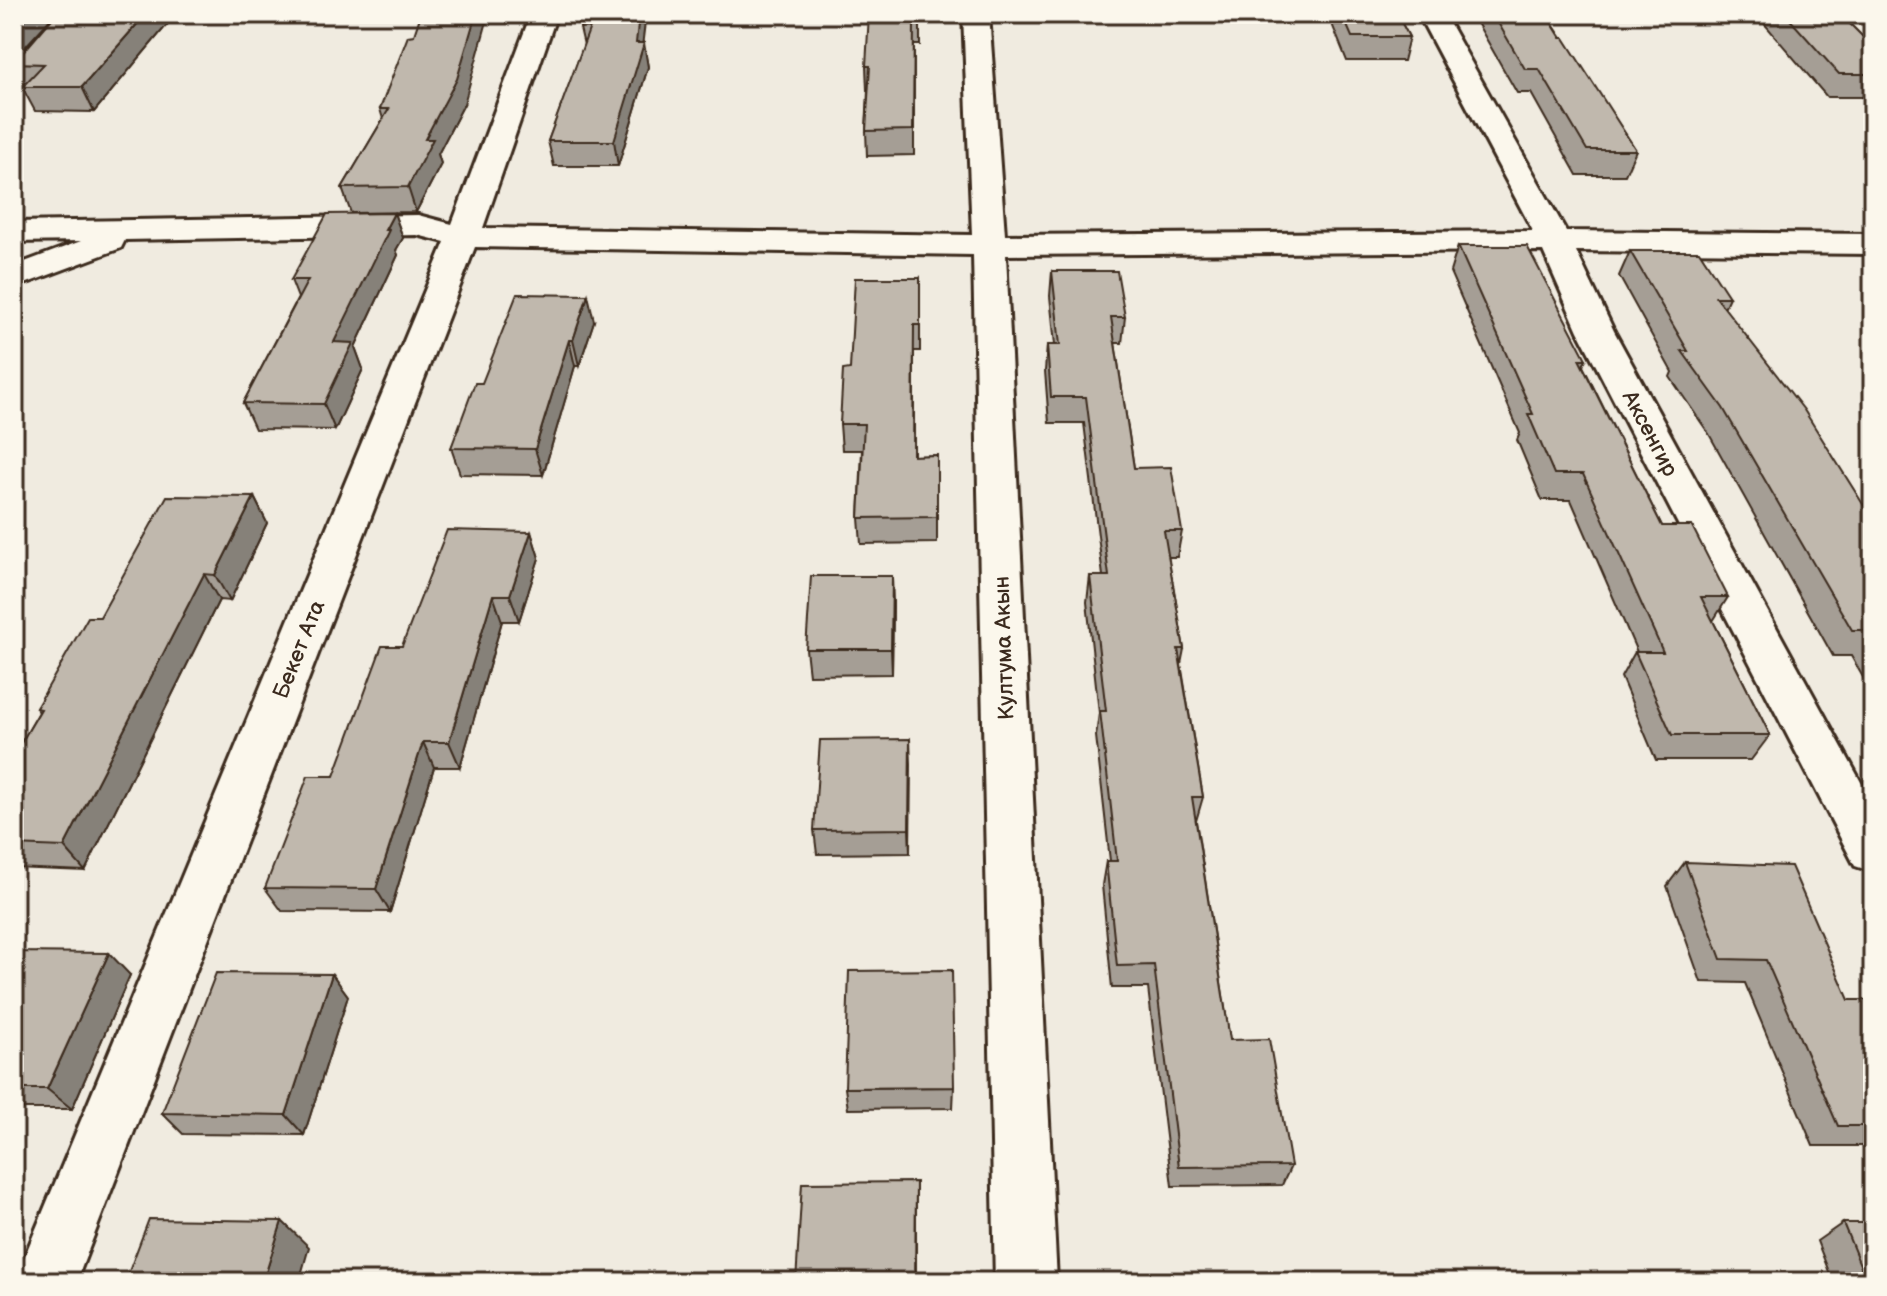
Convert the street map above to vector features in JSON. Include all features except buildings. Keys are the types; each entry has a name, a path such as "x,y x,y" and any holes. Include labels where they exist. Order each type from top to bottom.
{"street":[{"path":"14,80 73,14"},
{"name":"Бекет Ата","path":"45,1282 463,237 544,14"},
{"name":"Култума Акын","path":"976,14 989,245 1026,1282"},
{"name":"Аксенгир","path":"1431,14 1555,241 1596,331 1873,851"},
{"path":"14,232 418,225 463,237 989,245 1555,241 1873,244"},
{"path":"14,278 138,230"}]}
